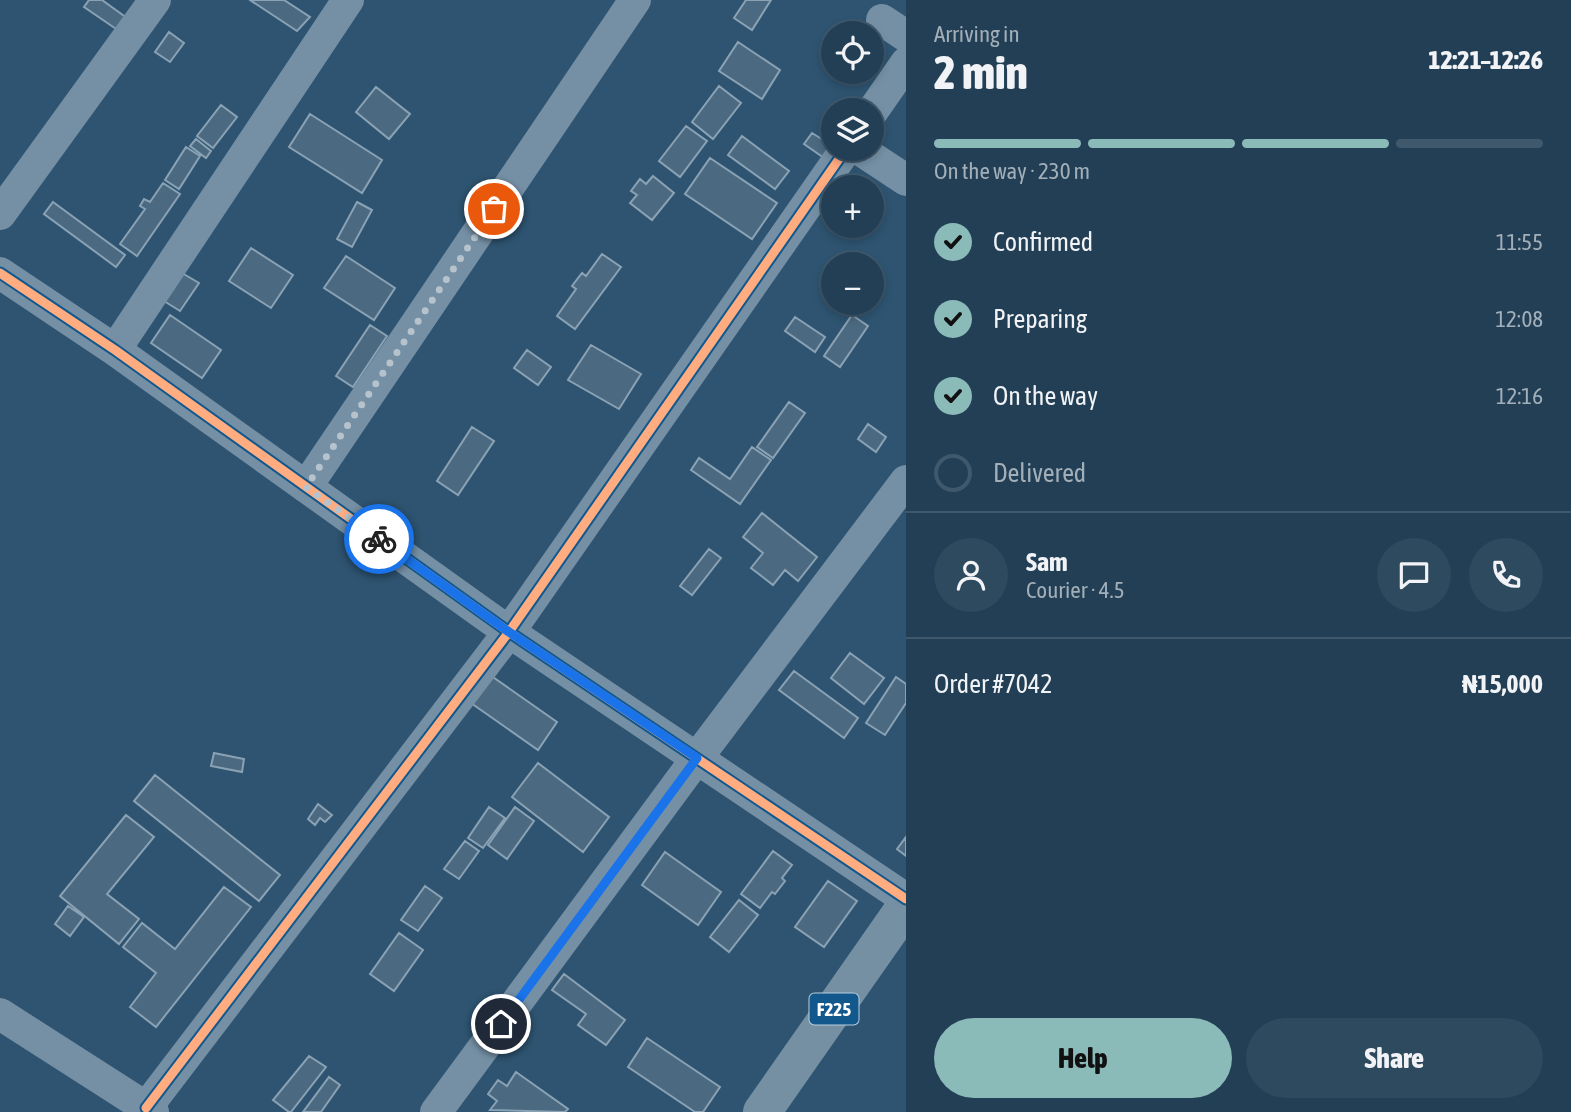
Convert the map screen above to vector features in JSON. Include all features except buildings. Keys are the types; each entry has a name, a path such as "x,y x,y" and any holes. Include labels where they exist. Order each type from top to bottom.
{"main road":[{"name":"F225","path":"762,1112 906,906"}],"street":[{"path":"0,214 155,0"},
{"path":"115,350 348,0"},
{"path":"306,487 635,0"},
{"path":"882,98 906,63"},
{"path":"0,1014 150,1110 509,632 838,161"},
{"path":"877,161 906,180"},
{"path":"0,273 115,350 509,632 906,899"},
{"path":"436,1112 697,758 906,481"}],"cycle path":[{"path":"146,1108 509,632 838,161"},
{"path":"0,273 115,350 509,632 906,899"}],"way so far":[{"path":"379,539 306,487 494,209"}],"route":[{"path":"379,539 509,632 697,758 501,1024"}]}
